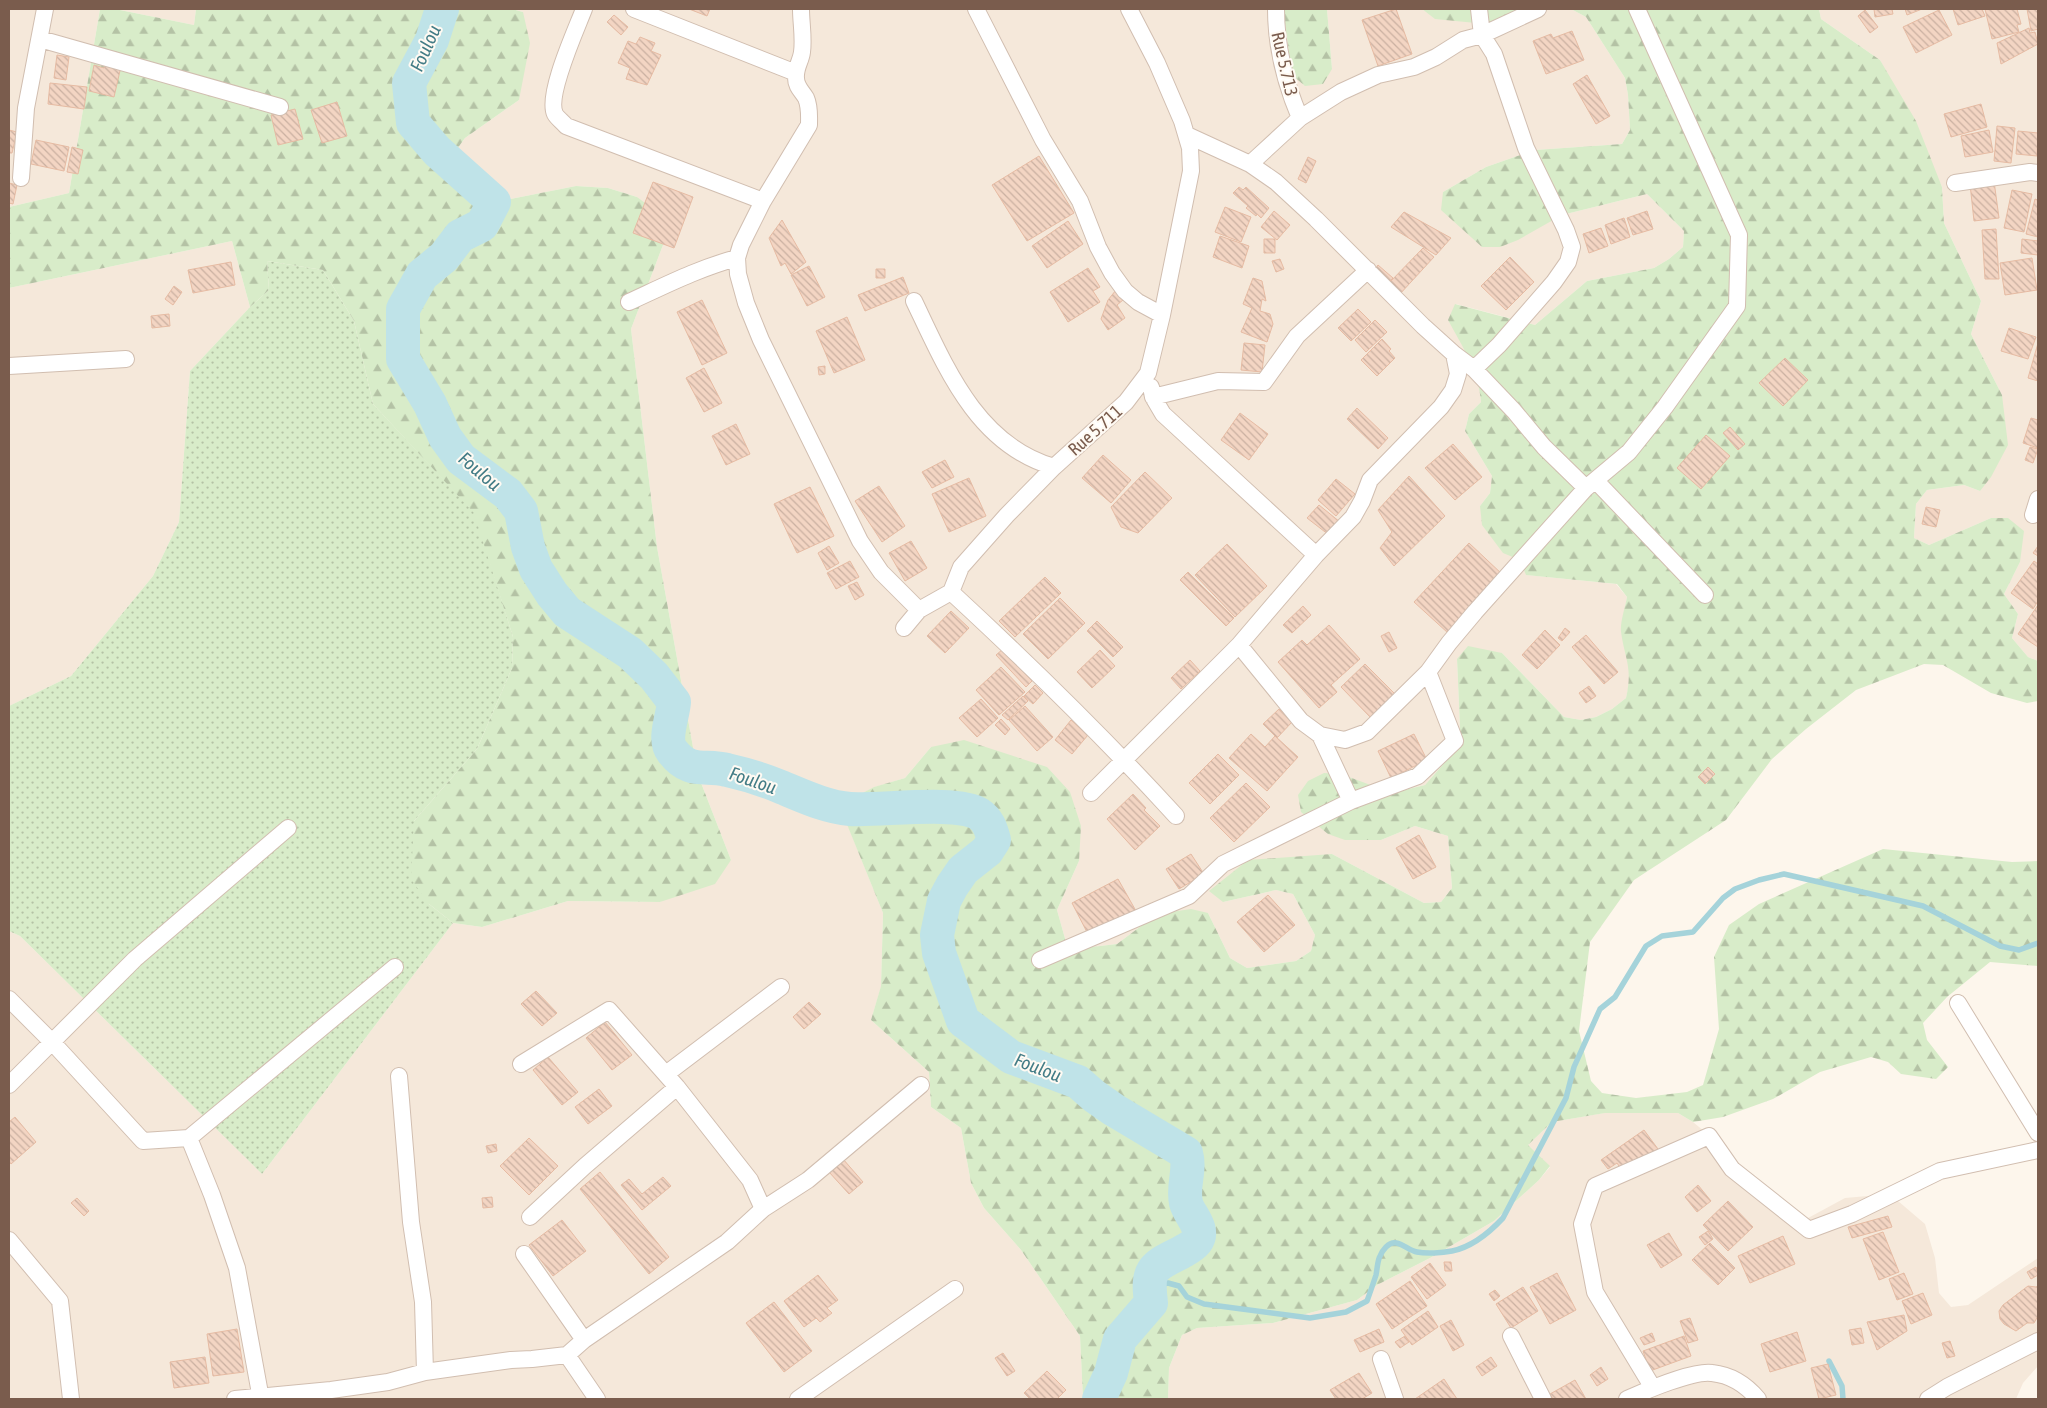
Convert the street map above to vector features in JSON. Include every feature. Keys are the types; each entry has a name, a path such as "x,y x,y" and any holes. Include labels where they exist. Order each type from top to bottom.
{"street":[{"path":"21,178 26,108 45,9"},
{"path":"584,9 558,77 553,102 556,115 566,126 763,201"},
{"path":"634,9 796,73"},
{"path":"801,9 803,46 796,73 796,81 810,111 809,125 763,201 741,245 737,258 738,274 746,303 761,340 839,502 860,541 881,572 919,610"},
{"path":"976,9 1043,140 1080,202 1098,247 1112,273 1125,291 1138,302 1162,314"},
{"name":"Rue 5.711","path":"951,592 961,567 1007,515 1054,467 1126,402 1148,373 1191,171 1190,148 1187,135 1157,63 1129,9"},
{"name":"Rue 5.713","path":"1276,9 1276,34 1289,92 1300,118"},
{"path":"1474,369 1499,345 1554,282 1568,262 1572,247 1566,230 1526,148 1494,54 1482,35 1479,9"},
{"path":"1250,164 1300,118 1341,92 1378,75 1414,67 1463,40 1482,35 1538,9"},
{"path":"1239,644 1302,721 1320,735 1345,740 1367,732 1428,672 1475,612 1591,485 1629,452 1665,407 1737,306 1739,234 1637,9"},
{"path":"40,39 280,107"},
{"path":"1187,135 1250,164 1276,182 1454,354 1474,369 1514,411 1544,447 1591,485 1705,595"},
{"path":"1955,183 2038,172"},
{"path":"629,302 685,276 720,262 737,258"},
{"path":"1153,397 1218,381 1264,382 1296,336 1368,270"},
{"path":"914,301 948,370 962,394 983,422 1000,439 1019,452 1035,462 1054,467"},
{"path":"1090,793 1239,644 1316,555 1353,516 1362,501 1370,480 1441,407 1453,390 1458,374 1454,354"},
{"path":"9,366 126,359"},
{"path":"1148,373 1153,397 1163,414 1316,555"},
{"path":"904,628 919,610 951,592 1021,656 1125,759 1176,816"},
{"path":"1040,960 1189,896 1223,864 1351,801 1418,776 1454,741 1428,672"},
{"path":"1320,735 1351,801"},
{"path":"9,1085 135,959 288,828"},
{"path":"9,999 53,1043 143,1141 189,1138 395,967"},
{"path":"666,1074 781,987"},
{"path":"1958,1003 2038,1134"},
{"path":"521,1064 609,1010 677,1087 750,1180 763,1209"},
{"path":"399,1076 411,1222 423,1302 425,1372"},
{"path":"235,1399 260,1398 388,1382 425,1372 512,1360 567,1355 584,1340 727,1242 763,1209 808,1180 921,1085"},
{"path":"530,1217 585,1166 677,1087"},
{"path":"1653,1388 1595,1292 1582,1224 1595,1186 1709,1136 1732,1169 1809,1230 1852,1214 1940,1171 2038,1150"},
{"path":"189,1138 212,1195 237,1268 260,1398"},
{"path":"9,1240 60,1301 71,1399"},
{"path":"524,1254 584,1340"},
{"path":"798,1399 955,1289"},
{"path":"1512,1336 1543,1399"},
{"path":"1928,1399 1947,1387 2038,1341"},
{"path":"567,1355 597,1399"},
{"path":"1381,1360 1395,1399"},
{"path":"1627,1399 1653,1388 1711,1372 1730,1378 1748,1387 1758,1399"}],"shaded area":[{"path":"9,9 100,9 69,193 9,207"},
{"path":"115,9 196,9 194,25"},
{"path":"512,9 1283,9 1292,75 1332,69 1327,9 1422,9 1436,19 1536,9 1571,9 1586,17 1625,78 1630,130 1622,144 1535,150 1486,167 1443,192 1562,215 1647,194 1684,231 1683,247 1669,259 1654,268 1587,281 1535,325 1456,304 1480,385 1481,402 1469,414 1465,431 1492,476 1490,493 1480,506 1520,560 1527,575 1616,584 1627,597 1621,630 1629,663 1630,680 1626,698 1612,709 1596,717 1581,720 1564,717 1502,653 1457,659 1460,728 1447,760 1425,785 1392,793 1381,840 1415,826 1448,836 1452,888 1441,902 1424,903 1332,854 1223,902 1276,890 1293,894 1315,935 1311,951 1296,961 1247,968 1230,958 1208,913 1157,914 1117,944 1083,948 1066,942 1057,910 1079,861 931,747 905,778 875,787 853,798 834,791 883,913 881,987 871,1020 929,1072 931,1107 961,1128 971,1183 984,1208 1021,1250 1080,1336 1083,1399 9,1399 9,931 20,936 262,1174 453,923 482,927 568,901 660,902 731,860 698,775 657,547 631,329 663,245 637,197 608,188 576,186 485,204 457,191 447,163 465,138 519,100 523,12"},
{"path":"1819,9 2038,9 2038,661 2028,657 2012,638 2018,614 2004,594 2020,562 1991,518 1929,545 1914,538 1916,504 1927,490 1964,485 1980,491 2002,395 1971,334 1981,301 1944,223 1942,187 1880,60 1821,19"},
{"path":"232,241 250,307 190,371 179,522 153,576 71,676 9,706 9,288"},
{"path":"1604,1113 1678,1113 1693,1122 1722,1146 1781,1218 1797,1224 1845,1198 1879,1195 1898,1201 1925,1224 1935,1258 1939,1293 1951,1307 1968,1305 2038,1258 2038,1366 2023,1383 2016,1399 1168,1399 1169,1368 1182,1335 1197,1328 1273,1323 1357,1300 1377,1285 1430,1258 1494,1221 1539,1180 1550,1167 1528,1145 1552,1122"}],"green space":[{"path":"100,9 115,9 194,25 196,9 512,9 523,12 530,43 519,100 465,138 447,163 457,191 485,204 576,186 608,188 637,197 661,215 663,245 631,329 657,547 698,775 731,860 715,884 660,902 568,901 482,927 453,923 429,904 411,879 414,821 477,749 512,668 513,637 474,513 373,404 354,321 323,270 267,261 269,290 250,307 232,241 9,288 9,207 69,193"},
{"path":"1283,9 1327,9 1332,69 1323,84 1305,86 1292,75"},
{"path":"1422,9 1536,9 1486,24 1435,19"},
{"path":"1571,9 1819,9 1821,19 1880,60 1916,121 1942,187 1944,223 1981,301 1971,334 2002,395 2008,445 1991,477 1980,491 1964,485 1927,490 1916,504 1914,538 1929,545 1991,518 2008,518 2024,531 2020,562 2004,594 2018,614 2012,638 2028,657 2038,661 2038,701 2027,703 1991,693 1943,665 1924,664 1856,690 1806,729 1772,759 1726,820 1634,880 1590,942 1579,1031 1591,1081 1602,1093 1636,1098 1687,1092 1703,1085 1719,1029 1714,957 1729,925 1759,904 1883,849 2012,862 2038,861 2038,966 1990,962 1947,997 1923,1023 1927,1040 1948,1067 1936,1079 1901,1074 1888,1062 1871,1057 1820,1072 1773,1099 1723,1117 1693,1122 1678,1113 1605,1113 1552,1122 1528,1145 1550,1166 1539,1180 1494,1221 1430,1258 1377,1285 1357,1300 1273,1323 1197,1328 1182,1335 1169,1368 1168,1399 1083,1399 1080,1336 1021,1250 984,1208 971,1183 961,1128 931,1107 929,1072 871,1020 881,986 883,913 833,790 853,798 874,787 905,778 931,747 964,740 1047,767 1070,792 1081,826 1079,861 1057,910 1066,942 1083,948 1117,944 1157,914 1191,909 1208,913 1230,958 1247,968 1296,961 1311,951 1315,935 1293,894 1276,890 1223,902 1209,891 1248,860 1332,854 1424,903 1441,902 1452,888 1448,836 1415,826 1381,840 1345,840 1328,834 1301,812 1298,795 1308,781 1324,773 1341,774 1392,793 1425,785 1447,760 1460,728 1457,659 1468,646 1502,653 1564,717 1581,720 1596,717 1612,709 1626,698 1629,671 1621,628 1627,597 1617,584 1526,575 1520,560 1503,553 1482,525 1480,506 1490,493 1492,476 1465,431 1469,414 1481,402 1480,391 1469,359 1448,320 1455,304 1535,325 1587,281 1654,268 1669,259 1683,247 1684,231 1647,194 1562,215 1518,240 1500,247 1482,247 1441,210 1443,192 1486,167 1535,150 1622,144 1630,130 1625,78 1586,17"},
{"path":"267,261 323,270 354,321 373,404 475,513 513,637 512,668 477,749 414,821 429,904 453,923 262,1174 20,936 9,931 9,706 71,676 153,576 179,522 190,371 250,307 269,290"}],"building":[{"path":"689,9 710,9 707,16"},
{"path":"1396,9 1412,54 1378,66 1362,20"},
{"path":"1874,9 1892,9 1893,14 1875,17"},
{"path":"1905,9 1922,9 1907,15"},
{"path":"1953,9 1982,9 1985,16 1958,25"},
{"path":"1985,9 2017,9 2021,24 2017,25 2019,32 1992,39"},
{"path":"2027,9 2038,9 2038,29 2031,31"},
{"path":"1865,10 1878,27 1870,33 1858,16"},
{"path":"1939,10 1952,35 1916,53 1903,27"},
{"path":"614,15 628,27 621,35 607,22"},
{"path":"2029,28 2030,33 2035,32 2038,44 2001,64 1997,43"},
{"path":"1572,31 1584,60 1546,74 1533,41 1551,34 1553,38"},
{"path":"640,37 655,43 651,51 661,55 647,85 626,79 630,68 618,63 628,41 636,44"},
{"path":"57,55 69,57 66,80 54,78"},
{"path":"106,58 122,62 114,97 89,91 94,65 104,68"},
{"path":"1587,75 1610,116 1596,124 1573,84"},
{"path":"50,83 87,87 84,109 48,104"},
{"path":"337,102 347,136 322,143 311,110"},
{"path":"1981,104 1987,127 1951,137 1944,114"},
{"path":"295,109 303,139 278,145 271,115"},
{"path":"1997,126 2015,128 2011,163 1994,161"},
{"path":"9,130 17,132 12,153 9,153"},
{"path":"1989,130 1993,152 1965,157 1961,136"},
{"path":"2018,131 2038,133 2037,156 2016,154"},
{"path":"36,140 69,147 64,171 31,164"},
{"path":"72,147 83,150 78,174 67,172"},
{"path":"1039,156 1074,213 1027,241 992,185"},
{"path":"1308,157 1316,161 1306,183 1298,179"},
{"path":"1994,181 1999,218 1974,221 1970,184"},
{"path":"653,182 693,197 674,248 633,233"},
{"path":"9,183 17,185 13,204 9,203"},
{"path":"1239,187 1243,190 1246,187 1269,208 1261,218 1246,208 1248,206 1233,193"},
{"path":"2012,190 2032,194 2024,232 2004,228"},
{"path":"2035,199 2038,200 2038,237 2026,234"},
{"path":"1225,207 1251,217 1241,242 1215,232"},
{"path":"1274,211 1290,225 1277,240 1261,227"},
{"path":"1647,211 1653,229 1633,235 1627,218"},
{"path":"1404,212 1451,238 1436,255 1391,227"},
{"path":"1624,218 1630,237 1611,244 1605,225"},
{"path":"782,220 806,262 791,274 785,263 781,266 769,238"},
{"path":"1068,221 1083,244 1047,268 1032,246"},
{"path":"1601,228 1608,246 1589,253 1583,234"},
{"path":"1996,229 1999,279 1985,279 1982,230"},
{"path":"1220,236 1249,246 1242,268 1213,257"},
{"path":"1264,239 1275,239 1275,253 1264,253"},
{"path":"2022,239 2038,241 2038,255 2021,253"},
{"path":"1423,248 1434,257 1399,295 1388,284"},
{"path":"1510,257 1534,282 1506,310 1481,286"},
{"path":"2032,258 2037,290 2005,295 2000,263"},
{"path":"1280,259 1284,269 1276,272 1272,261"},
{"path":"231,262 235,285 193,293 188,270"},
{"path":"1378,265 1393,278 1386,285 1372,273"},
{"path":"809,266 825,297 807,306 791,275"},
{"path":"1088,268 1100,287 1093,291 1100,302 1068,322 1050,292"},
{"path":"876,269 885,269 885,278 876,278"},
{"path":"903,277 909,293 865,311 858,295"},
{"path":"1253,278 1262,281 1266,301 1262,299 1260,311 1270,314 1273,324 1267,342 1241,332 1252,308 1243,304"},
{"path":"174,286 182,292 173,305 165,299"},
{"path":"1116,290 1123,300 1117,305 1125,318 1108,330 1101,319 1108,300"},
{"path":"702,300 727,353 702,365 677,312"},
{"path":"1358,309 1371,322 1351,341 1338,328"},
{"path":"169,314 170,326 152,328 151,316"},
{"path":"847,317 865,360 834,373 816,331"},
{"path":"1375,320 1387,332 1366,352 1355,340"},
{"path":"2009,328 2036,337 2028,359 2001,351"},
{"path":"1382,339 1391,349 1389,351 1395,358 1377,376 1361,360"},
{"path":"1244,343 1265,345 1262,372 1241,370"},
{"path":"2038,343 2038,381 2028,378"},
{"path":"1785,358 1808,380 1783,406 1759,383"},
{"path":"825,366 825,374 819,375 818,367"},
{"path":"704,368 722,403 704,412 686,378"},
{"path":"1357,408 1388,438 1378,449 1347,419"},
{"path":"1240,413 1268,434 1249,460 1221,440"},
{"path":"2031,418 2038,420 2038,448 2023,443"},
{"path":"736,424 750,454 726,465 712,436"},
{"path":"1730,427 1745,444 1738,450 1723,433"},
{"path":"1706,435 1730,456 1701,489 1677,468"},
{"path":"1453,444 1482,477 1455,500 1425,468"},
{"path":"2030,447 2038,449 2033,463 2025,460"},
{"path":"1103,455 1131,480 1111,503 1082,478"},
{"path":"945,460 954,477 932,488 922,472"},
{"path":"1145,472 1172,498 1138,533 1121,527 1111,507"},
{"path":"1409,476 1445,516 1394,566 1380,548 1392,532 1378,510"},
{"path":"969,478 986,516 949,532 932,494"},
{"path":"1336,479 1355,494 1336,516 1318,500"},
{"path":"879,486 905,526 882,542 855,501"},
{"path":"810,487 834,536 797,553 774,504"},
{"path":"1319,505 1340,522 1329,535 1307,518"},
{"path":"1926,507 1940,510 1936,527 1922,524"},
{"path":"911,541 927,568 905,581 889,553"},
{"path":"1469,543 1503,575 1448,633 1414,602"},
{"path":"1227,544 1267,586 1235,617 1195,575"},
{"path":"829,546 839,563 827,570 818,553"},
{"path":"2038,546 2038,556 2033,553"},
{"path":"850,561 859,577 836,589 827,573"},
{"path":"2034,561 2038,564 2038,601 2033,609 2011,593"},
{"path":"1188,572 1234,618 1226,626 1180,580"},
{"path":"1045,577 1061,593 1015,637 999,621"},
{"path":"857,582 864,595 855,600 848,586"},
{"path":"1060,598 1085,623 1048,659 1023,634"},
{"path":"2038,605 2038,647 2018,634"},
{"path":"1303,606 1311,615 1292,633 1283,625"},
{"path":"951,611 969,628 945,653 927,636"},
{"path":"1097,621 1123,647 1113,657 1087,631"},
{"path":"1329,625 1360,659 1331,685 1337,692 1319,708 1278,662 1302,640 1307,645"},
{"path":"1565,628 1570,632 1562,641 1558,638"},
{"path":"1545,630 1560,645 1537,669 1522,655"},
{"path":"1389,632 1397,648 1389,652 1381,636"},
{"path":"1586,635 1618,672 1604,684 1572,647"},
{"path":"1003,649 1032,681 1026,687 996,655"},
{"path":"1100,650 1115,666 1092,688 1077,672"},
{"path":"1190,660 1200,671 1181,689 1171,678"},
{"path":"1365,664 1396,695 1372,719 1341,687"},
{"path":"1001,667 1025,692 999,715 976,690"},
{"path":"1035,685 1043,693 1033,704 1024,696"},
{"path":"1589,686 1596,696 1586,703 1579,693"},
{"path":"1023,696 1028,701 1008,720 1002,715"},
{"path":"981,699 998,718 977,737 959,718"},
{"path":"1025,706 1053,737 1037,751 1009,720"},
{"path":"1279,709 1292,722 1277,738 1263,724"},
{"path":"1001,719 1010,729 1005,735 995,725"},
{"path":"1071,720 1088,735 1072,754 1055,740"},
{"path":"1251,734 1265,747 1275,736 1298,757 1267,791 1229,758"},
{"path":"1414,734 1427,760 1391,778 1378,751"},
{"path":"1218,754 1239,775 1210,804 1189,783"},
{"path":"1708,767 1715,774 1705,784 1698,777"},
{"path":"1246,783 1270,807 1234,842 1210,818"},
{"path":"1133,794 1146,808 1144,810 1160,826 1135,850 1107,819"},
{"path":"1419,835 1436,867 1413,879 1396,848"},
{"path":"1191,854 1204,874 1179,889 1166,869"},
{"path":"1118,879 1136,911 1089,936 1072,903"},
{"path":"1268,895 1295,925 1264,952 1237,922"},
{"path":"536,991 557,1013 542,1026 521,1004"},
{"path":"809,1002 821,1014 804,1029 793,1017"},
{"path":"605,1022 632,1055 612,1070 586,1038"},
{"path":"548,1057 578,1092 562,1105 533,1070"},
{"path":"599,1089 612,1106 588,1124 575,1107"},
{"path":"15,1117 36,1142 11,1164 9,1161 9,1122"},
{"path":"1644,1130 1658,1149 1623,1172 1617,1163 1608,1169 1601,1160"},
{"path":"529,1138 558,1166 529,1195 500,1166"},
{"path":"496,1144 497,1151 488,1153 486,1146"},
{"path":"843,1159 863,1182 849,1194 829,1172"},
{"path":"600,1172 669,1257 649,1274 580,1189"},
{"path":"663,1177 671,1186 642,1210 621,1185 629,1179 642,1194"},
{"path":"1698,1185 1711,1201 1697,1212 1685,1197"},
{"path":"492,1197 493,1207 483,1208 482,1198"},
{"path":"77,1198 89,1211 84,1216 71,1203"},
{"path":"1728,1201 1753,1227 1728,1251 1703,1225"},
{"path":"1888,1216 1892,1227 1852,1238 1848,1227"},
{"path":"562,1220 586,1251 553,1276 529,1245"},
{"path":"1708,1231 1713,1239 1705,1245 1699,1237"},
{"path":"1883,1232 1899,1272 1879,1280 1863,1239"},
{"path":"1669,1233 1682,1255 1661,1268 1647,1245"},
{"path":"1783,1236 1795,1264 1750,1283 1738,1256"},
{"path":"1710,1243 1735,1268 1718,1285 1692,1260"},
{"path":"1444,1262 1451,1262 1452,1271 1445,1271"},
{"path":"1430,1263 1446,1285 1427,1299 1411,1277"},
{"path":"2036,1267 2038,1275 2031,1279 2027,1272"},
{"path":"1557,1273 1576,1310 1550,1324 1530,1287"},
{"path":"1904,1273 1913,1294 1897,1300 1889,1279"},
{"path":"818,1275 838,1300 827,1308 832,1313 820,1322 816,1318 804,1327 784,1301"},
{"path":"1410,1281 1427,1306 1392,1329 1376,1304"},
{"path":"2028,1286 2038,1286 2038,1316 2034,1323 2027,1323 2016,1331 2004,1324 2000,1319 1999,1311 2003,1305"},
{"path":"1523,1287 1538,1311 1511,1328 1496,1304"},
{"path":"1495,1290 1500,1296 1494,1301 1489,1294"},
{"path":"1923,1293 1932,1315 1911,1324 1902,1301"},
{"path":"774,1302 812,1351 784,1372 746,1323"},
{"path":"1428,1311 1438,1327 1412,1345 1401,1330"},
{"path":"1904,1315 1907,1331 1877,1350 1867,1322"},
{"path":"1690,1318 1698,1340 1688,1343 1680,1321"},
{"path":"1451,1320 1464,1345 1453,1351 1440,1326"},
{"path":"1861,1328 1864,1343 1852,1345 1849,1330"},
{"path":"237,1329 244,1372 213,1376 207,1334"},
{"path":"1379,1329 1384,1342 1360,1352 1354,1340"},
{"path":"1797,1332 1806,1361 1770,1372 1761,1344"},
{"path":"1652,1333 1655,1341 1644,1345 1640,1338"},
{"path":"1405,1336 1409,1342 1400,1348 1395,1342"},
{"path":"1684,1336 1691,1356 1650,1371 1643,1351"},
{"path":"1950,1341 1955,1356 1947,1358 1942,1343"},
{"path":"1003,1353 1015,1371 1007,1376 995,1358"},
{"path":"205,1357 209,1383 174,1388 170,1362"},
{"path":"1491,1357 1497,1366 1482,1376 1476,1367"},
{"path":"1828,1364 1836,1395 1819,1399 1811,1368"},
{"path":"1601,1367 1608,1379 1597,1386 1590,1375"},
{"path":"1047,1371 1066,1390 1057,1399 1030,1399 1024,1393"},
{"path":"1359,1373 1372,1393 1362,1399 1336,1399 1330,1390"},
{"path":"1444,1379 1457,1399 1415,1399"},
{"path":"1575,1380 1586,1399 1553,1399 1550,1394"}],"waterway":[{"name":"Foulou","path":"442,9 432,40 409,83 413,123 437,151 494,202 482,225 460,236 444,257 422,275 403,309 403,359 430,404 445,437 461,459 508,494 521,511 528,547 536,569 552,594 567,612 630,653 654,676 674,702 668,734 669,746 685,763 698,767 719,768 754,777 815,801 841,808 954,808 979,814 987,822 994,840 987,851 963,870 952,886 944,901 937,935 939,953 963,1021 1011,1057 1078,1082 1114,1110 1186,1153 1188,1166 1185,1190 1186,1203 1198,1227 1199,1237 1193,1245 1163,1262 1153,1271 1150,1283 1151,1303 1120,1339 1111,1373 1099,1399"},
{"path":"1149,1287 1168,1283 1179,1286 1187,1297 1204,1304 1310,1318 1346,1312 1367,1301 1376,1275 1379,1257 1390,1244 1398,1243 1417,1252 1439,1253 1459,1249 1480,1239 1503,1218 1566,1098 1574,1067 1600,1009 1615,997 1646,946 1662,936 1693,932 1723,898 1735,889 1759,880 1784,874 1923,906 2000,946 2019,950 2038,943"},
{"path":"1829,1361 1842,1386 1843,1399"}]}
